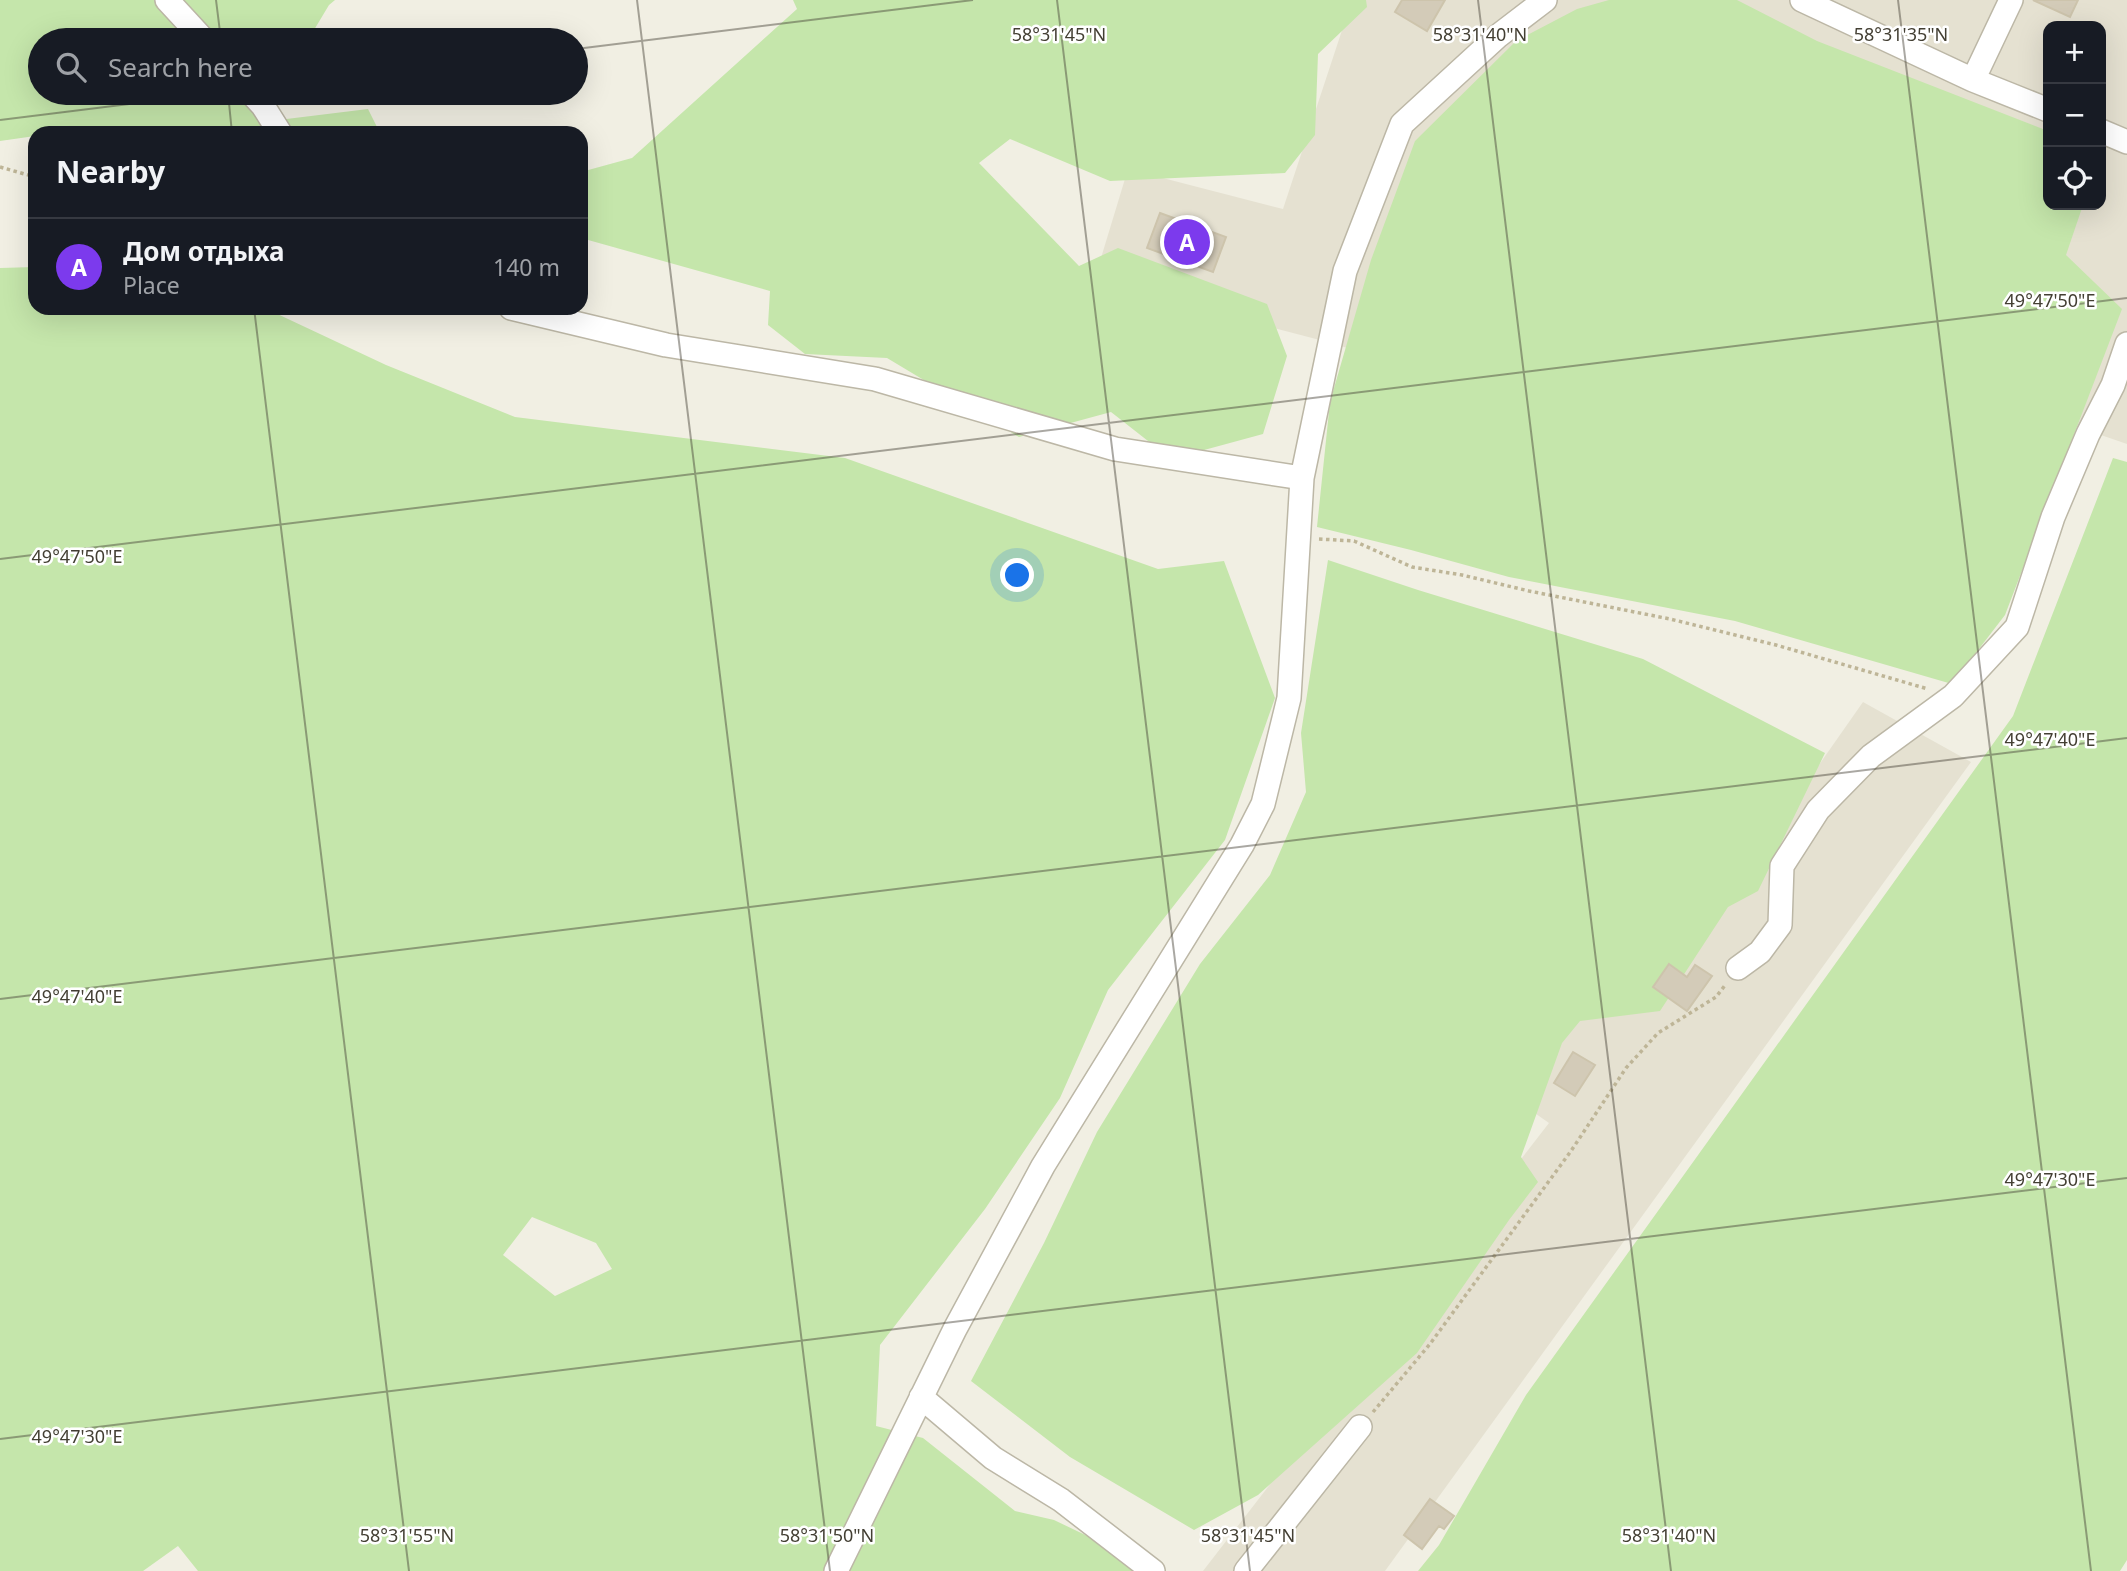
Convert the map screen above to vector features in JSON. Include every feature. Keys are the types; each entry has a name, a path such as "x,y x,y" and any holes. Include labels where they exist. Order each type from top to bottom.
{"street":[{"path":"167,0 193,28"},
{"path":"836,1571 955,1329 1043,1166 1242,845 1263,804 1289,698 1302,478 1345,271 1402,124 1498,36 1545,0"},
{"path":"1802,0 1973,80 2043,108"},
{"path":"1973,80 2011,0"},
{"path":"261,105 275,126"},
{"path":"2106,133 2127,142"},
{"path":"540,315 666,345 875,379 1115,449 1302,478"},
{"path":"1738,968 1760,952 1780,925 1782,866 1818,810 1871,756 1953,696 2017,627 2053,517 2088,434 2113,385 2127,344"},
{"path":"921,1397 993,1458 1060,1500 1153,1571"},
{"path":"1246,1571 1360,1427"}],"path":[{"path":"0,167 28,175"},
{"path":"1299,538 1354,541 1412,567 1462,575 1696,625 1953,696"},
{"path":"1360,1427 1430,1344 1571,1151 1626,1068 1658,1033 1716,996 1738,968"}],"shaded area":[{"path":"1352,0 2127,0 2127,444 2008,403 1467,382 1094,281 1128,169 1283,209"},
{"path":"1863,702 1971,762 1385,1571 1203,1571 1549,1123 1519,1102 1571,1009 1662,989"}],"green space":[{"path":"0,0 335,0 315,28 28,28 28,105 255,105 262,122 368,109 376,126 28,126 28,137 0,141"},
{"path":"793,0 1366,0 1367,7 1318,54 1315,135 1285,173 1110,181 1010,139 979,163 1079,266 1118,248 1267,304 1287,356 1263,434 1171,459 1111,412 1019,437 887,358 805,354 768,325 770,291 588,240 588,170 632,158 797,9"},
{"path":"1609,0 1737,0 1817,41 2043,129 2043,210 2081,210 2066,255 2122,309 2005,615 1952,684 1735,621 1509,577 1317,527 1330,402 1371,260 1415,141 1516,41 1577,9"},
{"path":"28,267 28,315 280,315 386,365 515,417 845,458 1158,569 1224,561 1275,698 1225,840 1108,990 1060,1098 985,1209 880,1345 876,1426 923,1438 1015,1511 1054,1520 1100,1542 1138,1571 198,1571 178,1546 143,1571 0,1571 0,268","holes":["532,1217 596,1243 612,1269 555,1296 503,1255"]},
{"path":"2113,458 2127,462 2127,1560 2120,1571 1418,1571 1439,1545 1526,1395 2013,716"},
{"path":"1328,560 1643,659 1825,753 1758,891 1728,907 1660,1011 1580,1021 1562,1043 1521,1157 1538,1182 1417,1353 1258,1495 1194,1530 1070,1457 971,1381 1044,1243 1097,1132 1200,964 1270,875 1306,792 1301,733"}],"building":[{"path":"1402,0 1445,0 1427,31 1395,12"},
{"path":"2033,0 2078,0 2070,17"},
{"path":"1160,213 1226,237 1213,272 1147,248"},
{"path":"1669,964 1687,977 1695,965 1712,976 1687,1011 1653,987"},
{"path":"1573,1052 1595,1065 1575,1096 1554,1083"},
{"path":"1430,1499 1454,1516 1444,1529 1439,1526 1422,1549 1404,1535"}],"place":[{"name":"Дом отдыха","path":"1187,242"}]}
